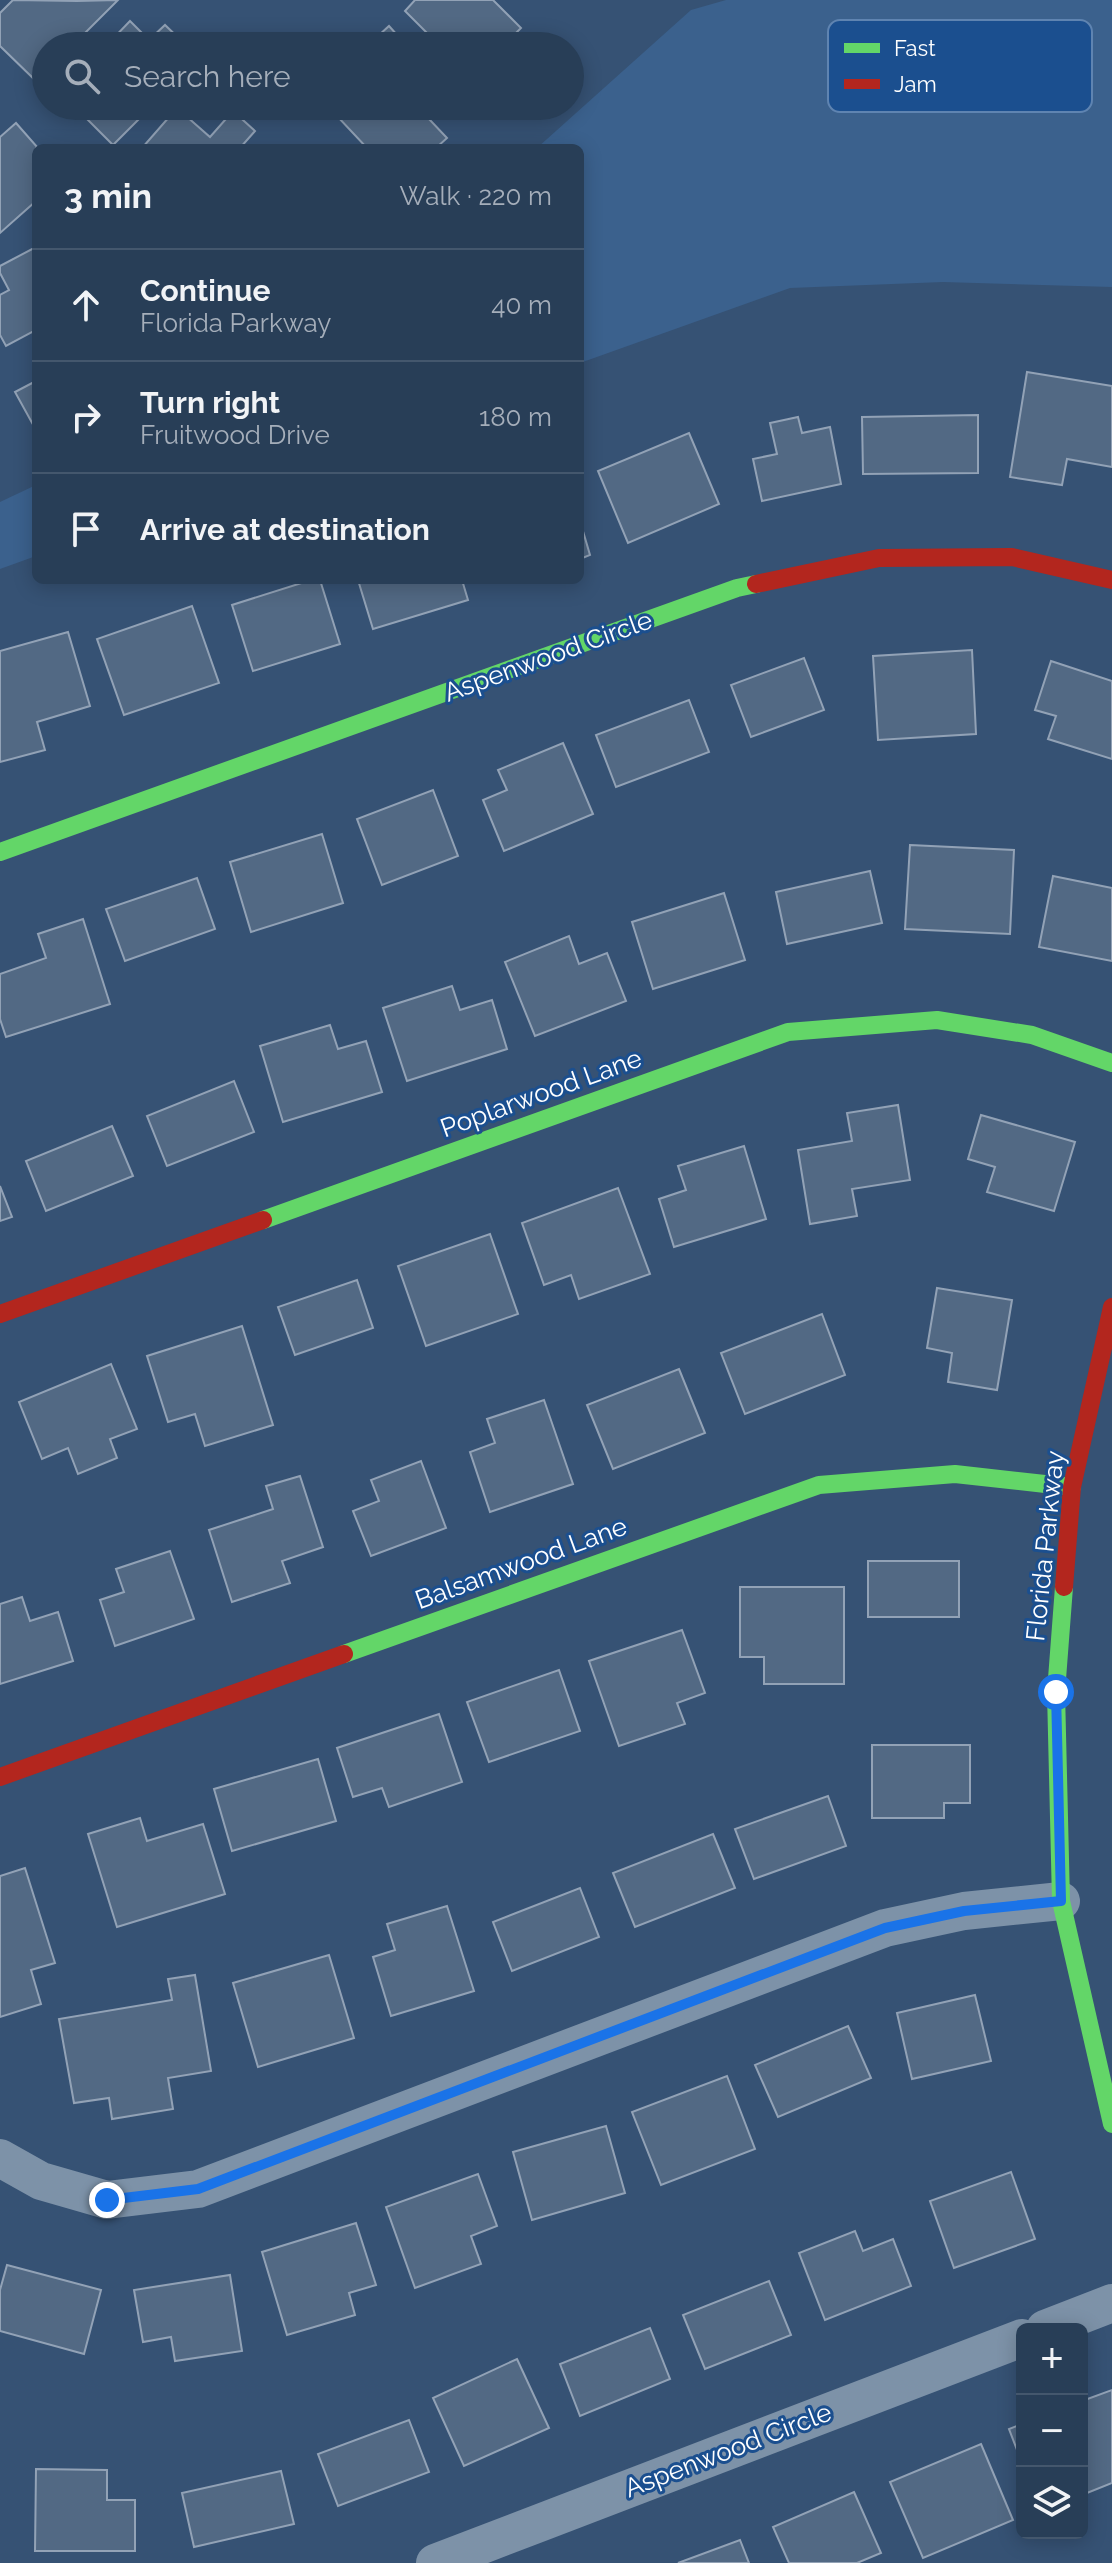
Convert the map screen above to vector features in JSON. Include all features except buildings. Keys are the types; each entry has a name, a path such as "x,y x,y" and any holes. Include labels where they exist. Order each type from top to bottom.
{"street":[{"name":"Aspenwood Circle","path":"0,852 737,588 879,558 1012,557 1112,580"},
{"name":"Poplarwood Lane","path":"0,1314 788,1032 937,1020 1032,1035 1112,1063"},
{"name":"Florida Parkway","path":"1112,1307 1072,1487 1056,1692 1061,1901 1112,2124"},
{"name":"Balsamwood Lane","path":"0,1777 819,1485 955,1474 1072,1487"},
{"path":"0,2158 41,2181 107,2200 198,2189 885,1928 964,1911 1061,1901"},
{"path":"1060,2323 1112,2303"},
{"name":"Aspenwood Circle","path":"435,2563 1016,2340"}],"water":[{"path":"726,0 1112,0 1112,287 943,282 790,288 584,362 584,144 541,144 568,120 584,120 584,106 691,10"},
{"path":"32,487 32,557 0,569 0,502"}],"traffic: fast":[{"path":"0,852 737,588 756,584"},
{"path":"263,1220 788,1032 937,1020 1032,1035 1112,1063"},
{"path":"344,1654 819,1485 955,1474 1072,1487"},
{"path":"1064,1587 1056,1692 1061,1901 1112,2124"}],"traffic: jam":[{"path":"756,584 879,558 1012,557 1112,580"},
{"path":"0,1314 263,1220"},
{"path":"1064,1587 1072,1487 1112,1307"},
{"path":"0,1777 344,1654"}],"route":[{"path":"107,2200 198,2189 885,1928 964,1911 1061,1901 1056,1692"}]}
